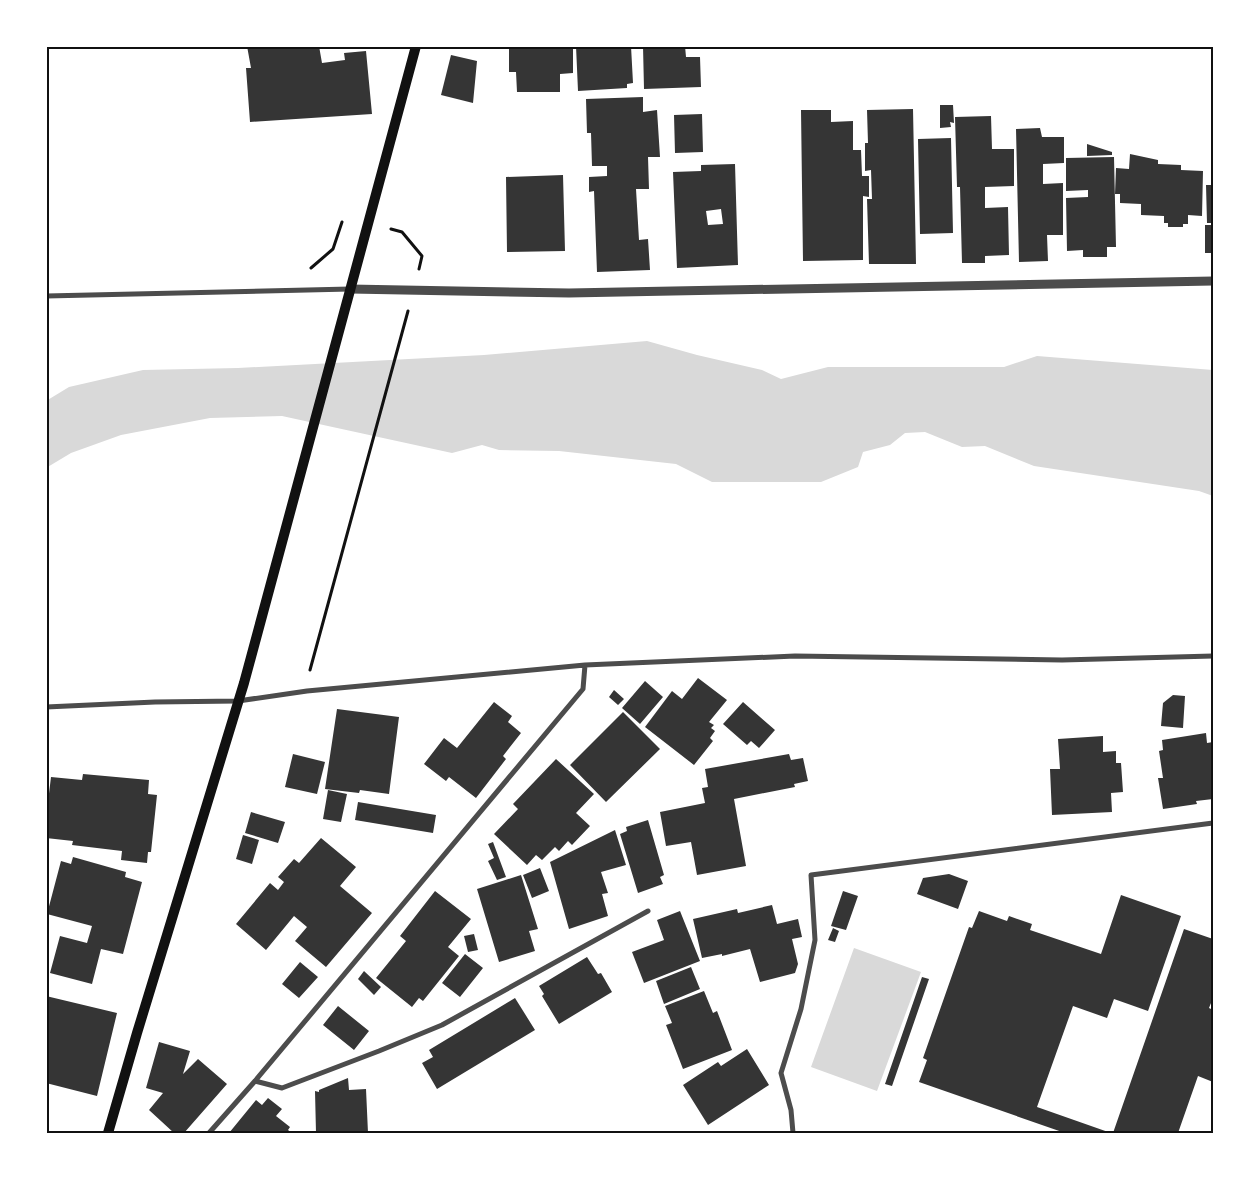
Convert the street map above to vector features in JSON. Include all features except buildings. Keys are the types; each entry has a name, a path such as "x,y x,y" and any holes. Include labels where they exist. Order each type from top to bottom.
{"main road":[{"path":"108,1133 244,683 416,46"}],"street":[{"path":"46,296 350,289 569,293 1213,281"},
{"path":"46,707 155,702 238,701 306,691 585,666 795,656 1062,660 1213,656"},
{"path":"209,1133 255,1081 583,688 585,666"},
{"path":"792,1133 791,1110 781,1073 801,1009 815,940 811,875 1213,823"},
{"path":"255,1081 282,1088 442,1025 648,911"}],"path":[{"path":"308,677 406,319"}],"shaded area":[{"path":"647,341 762,370 781,379 828,367 1004,367 1037,356 1213,370 1213,496 1199,491 1034,466 985,446 962,447 925,432 905,433 890,445 863,452 858,467 821,482 712,482 676,464 559,451 499,450 482,445 452,453 282,416 210,418 121,435 71,453 46,468 46,401 69,387 143,370 238,368 484,355"},
{"path":"854,948 921,972 877,1091 811,1067"}]}
